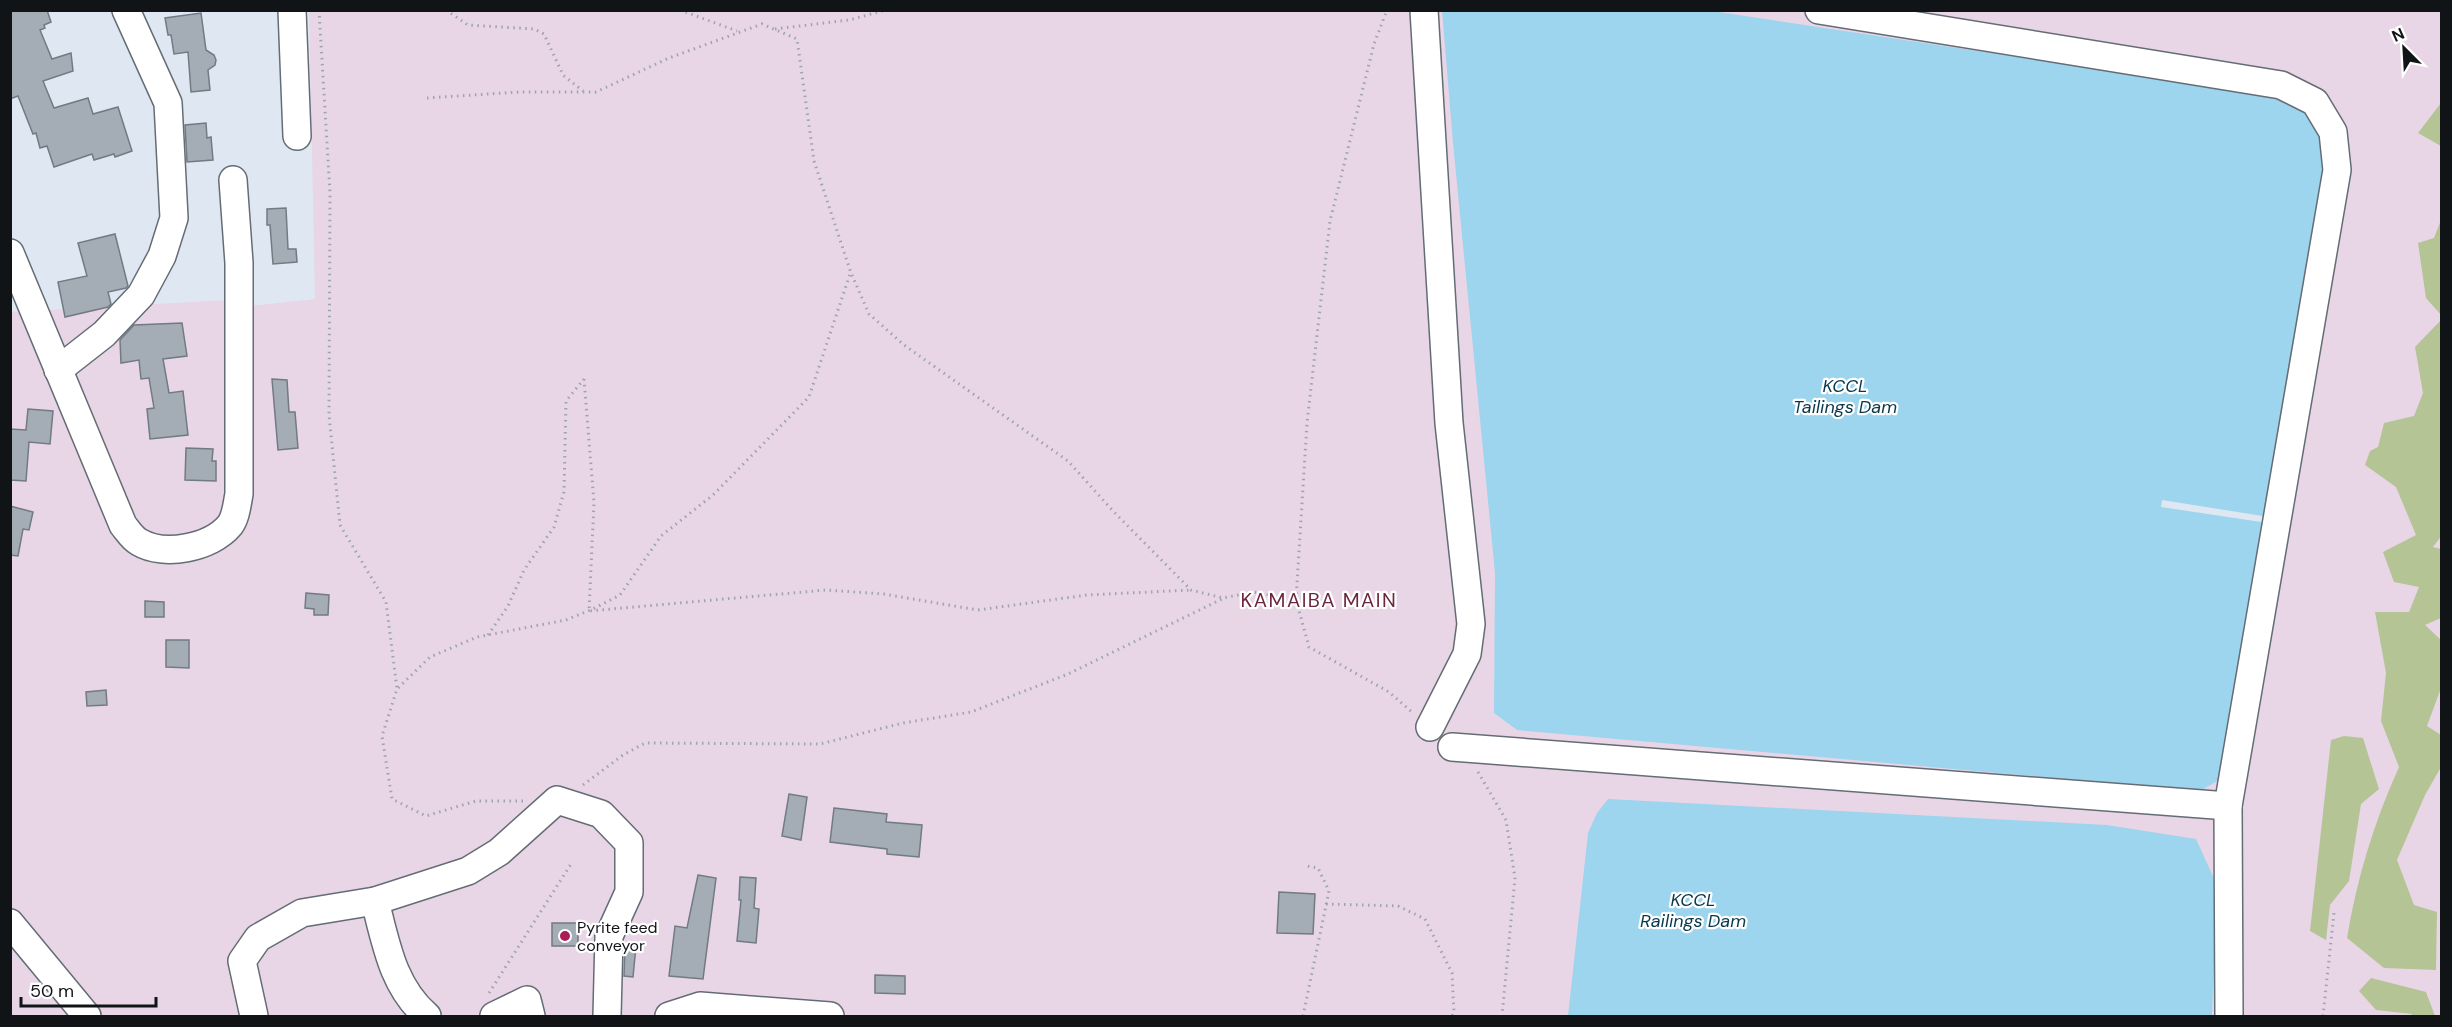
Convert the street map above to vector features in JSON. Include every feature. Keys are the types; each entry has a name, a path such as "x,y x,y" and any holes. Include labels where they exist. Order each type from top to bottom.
{"street":[{"path":"58,370 104,334 141,295 162,256 174,218 168,104 126,10"},
{"path":"292,10 297,136"},
{"path":"1424,10 1449,423 1471,624 1467,654 1430,727"},
{"path":"1819,10 2281,85 2315,102 2333,132 2337,170 2228,806 2229,1017"},
{"path":"10,253 123,525 139,542 153,547 173,549 207,542 231,524 236,512 239,483 239,262 233,180"},
{"path":"1452,747 2228,806"},
{"path":"254,1017 242,961 258,938 302,913 375,901 468,871 499,852 557,800 601,814 629,843 629,892 609,936 607,1017"},
{"path":"375,901 396,977 414,1005 427,1017"},
{"path":"10,923 87,1017"},
{"path":"490,1007 527,1000 531,1017"},
{"path":"669,1017 701,1012 830,1017"}],"path":[{"path":"319,10 330,193 329,415 340,525 386,602 397,689 382,736 392,799 426,816 476,801 557,800 588,782 623,755 645,743 820,744 903,723 971,712 1068,674 1223,598 1253,592 1296,600"},
{"path":"446,10 468,25 534,29 544,34 563,75 584,92"},
{"path":"680,10 738,32"},
{"path":"774,29 849,20 886,10"},
{"path":"1387,10 1374,44 1330,221 1307,423 1296,600 1309,647 1389,692 1430,727"},
{"path":"427,99 519,92 596,92 669,58 762,24 797,39 814,161 851,273 869,314 904,345 1068,461 1113,512 1191,590"},
{"path":"397,689 430,657 477,637 566,620 620,595 661,536 713,495 809,397 851,273"},
{"path":"488,635 508,606 524,570 554,526 564,492 566,401 584,379 594,503 589,611"},
{"path":"589,611 826,590 884,594 978,610 1087,595 1191,590 1223,598"},
{"path":"1452,747 1474,767 1506,820 1515,878 1502,1017"},
{"path":"490,1007 571,864"},
{"path":"1303,1017 1329,891 1318,868 1307,866"},
{"path":"1326,904 1398,906 1425,919 1452,973 1454,1013 1452,1017"},
{"path":"2323,1017 2334,913"}],"shaded area":[{"path":"309,11 2441,11 2441,1016 11,1016 11,312 227,300 238,305 259,305 315,299"}],"green space":[{"path":"2441,103 2441,146 2418,133"},
{"path":"2441,220 2441,315 2426,298 2418,243 2434,238"},
{"path":"2441,320 2442,535 2433,547 2441,549 2441,618 2425,625 2441,640 2441,688 2427,726 2441,735 2441,767 2425,795 2397,860 2414,905 2437,912 2436,970 2384,968 2347,938 2367,851 2399,767 2381,721 2386,673 2375,612 2409,612 2419,587 2394,582 2383,552 2416,535 2396,487 2365,465 2370,451 2378,447 2384,423 2414,416 2423,393 2415,347"},
{"path":"2344,736 2363,738 2379,789 2361,804 2349,881 2330,905 2326,940 2310,931 2331,740"},
{"path":"2371,978 2426,992 2435,1016 2411,1016 2412,1014 2376,1010 2359,991"}],"water":[{"name":"KCCL Tailings Dam","path":"1442,10 1712,11 2271,95 2310,114 2329,150 2226,776 2200,791 1517,730 1494,713 1495,573"},
{"name":"KCCL Railings Dam","path":"1608,799 2107,825 2196,839 2217,885 2212,1016 1568,1016 1588,833 1597,813"}],"pier":[{"path":"2162,500 2269,517 2268,523 2161,507"}],"building":[{"path":"10,10 47,10 51,22 40,30 52,59 71,53 73,71 43,81 54,108 88,98 93,114 118,107 132,151 115,157 114,154 94,160 92,154 54,167 47,146 40,148 36,133 33,134 18,96 10,99"},
{"path":"201,13 206,50 214,55 216,60 215,65 208,70 210,90 191,92 188,52 174,54 165,18"},
{"path":"206,123 207,138 211,137 213,160 187,162 185,125"},
{"path":"286,208 288,249 296,249 297,262 273,264 267,209"},
{"path":"115,234 128,286 108,292 111,304 108,307 65,317 58,282 87,276 78,243"},
{"path":"182,323 187,356 163,359 169,393 183,391 188,435 150,439 147,409 154,408 149,378 141,379 139,360 121,363 120,340 134,325"},
{"path":"272,379 287,380 289,412 295,412 298,448 278,450"},
{"path":"28,409 53,411 50,444 29,442 26,481 10,480 10,429 26,430"},
{"path":"186,448 213,449 212,461 216,461 216,481 185,480"},
{"path":"10,506 33,512 29,530 23,529 18,556 10,555"},
{"path":"306,593 329,595 328,615 314,615 314,609 305,608"},
{"path":"145,601 164,602 164,617 145,617"},
{"path":"166,640 189,640 189,668 166,667"},
{"path":"106,690 107,705 87,706 86,692"},
{"path":"789,794 807,797 801,840 782,836"},
{"path":"834,808 887,814 886,822 922,825 919,857 887,854 887,849 830,842"},
{"path":"698,875 716,878 703,979 669,976 675,926 687,928"},
{"path":"740,877 756,878 754,908 759,909 756,943 737,941 741,900 739,900"},
{"path":"1279,892 1315,894 1313,934 1277,933"},
{"path":"552,923 578,923 578,946 552,946"},
{"path":"625,945 636,946 633,977 624,976"},
{"path":"875,975 905,976 905,994 875,993"}],"place":[{"name":"Pyrite feed conveyor","path":"565,936"}],"district":[{"name":"KAMAIBA MAIN","path":"1319,600"}]}
